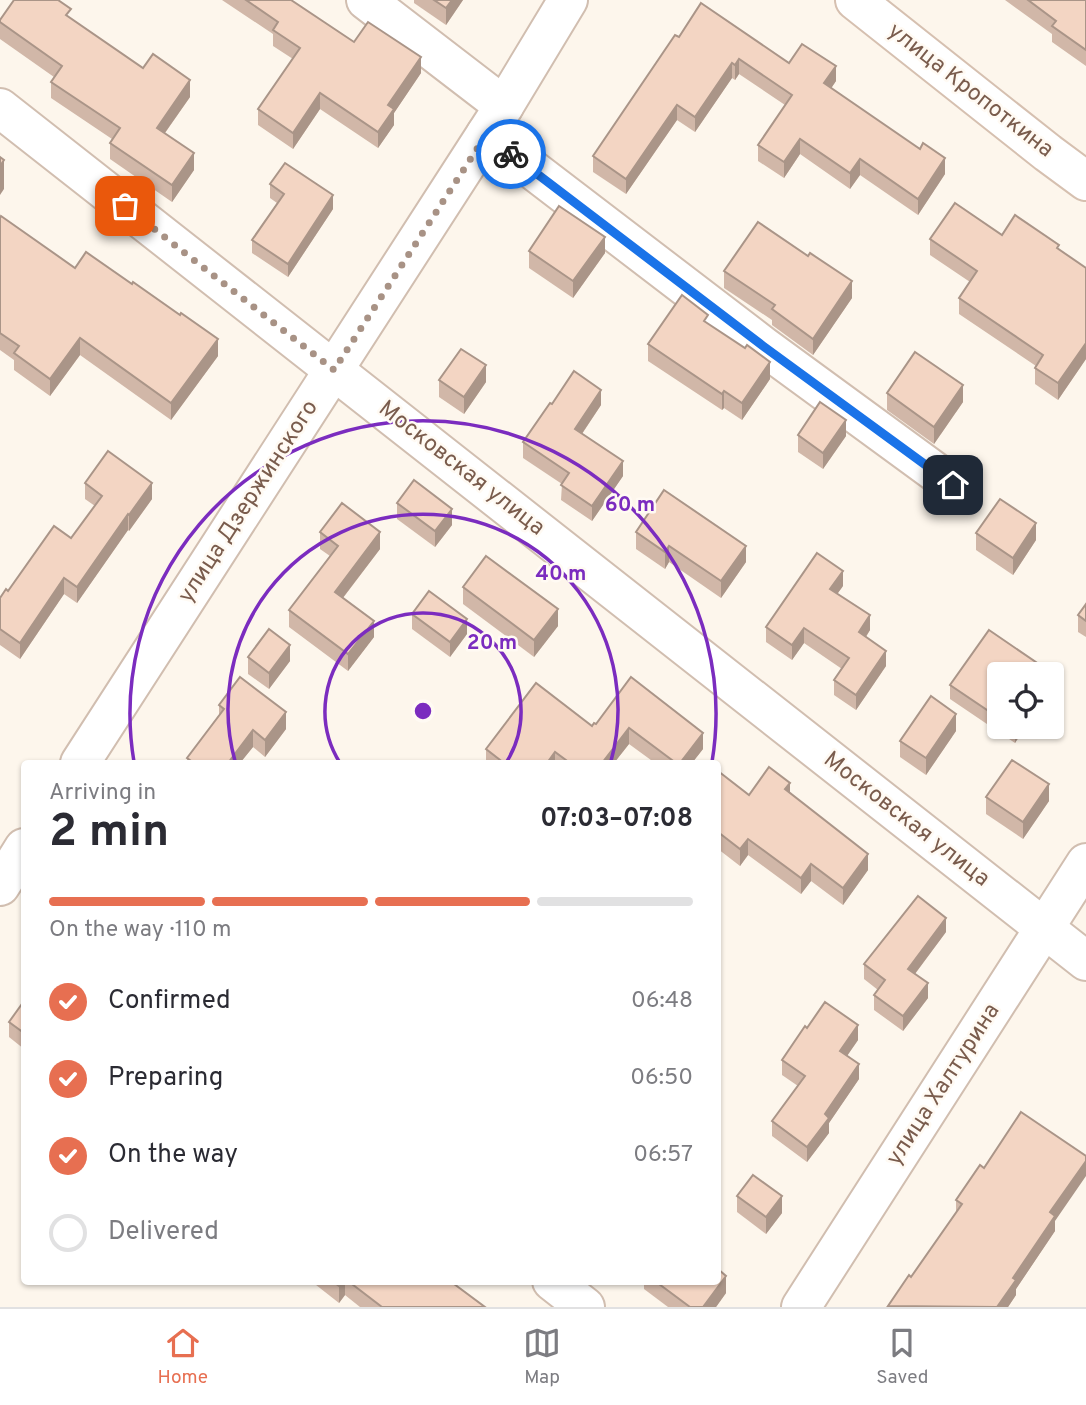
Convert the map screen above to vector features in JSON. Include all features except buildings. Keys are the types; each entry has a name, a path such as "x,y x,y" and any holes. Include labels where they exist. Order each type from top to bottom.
{"street":[{"path":"366,0 496,120 763,346 953,485"},
{"name":"улица Дзержинского","path":"82,760 496,120 568,0"},
{"name":"улица Кропоткина","path":"855,0 1086,181"},
{"name":"Московская улица","path":"0,108 1086,961"},
{"name":"улица Халтурина","path":"801,1307 1086,863"},
{"path":"557,1285 585,1307"}],"way so far":[{"path":"125,206 334,370 486,135 511,154"}],"route":[{"path":"511,154 763,346 953,485"}]}
